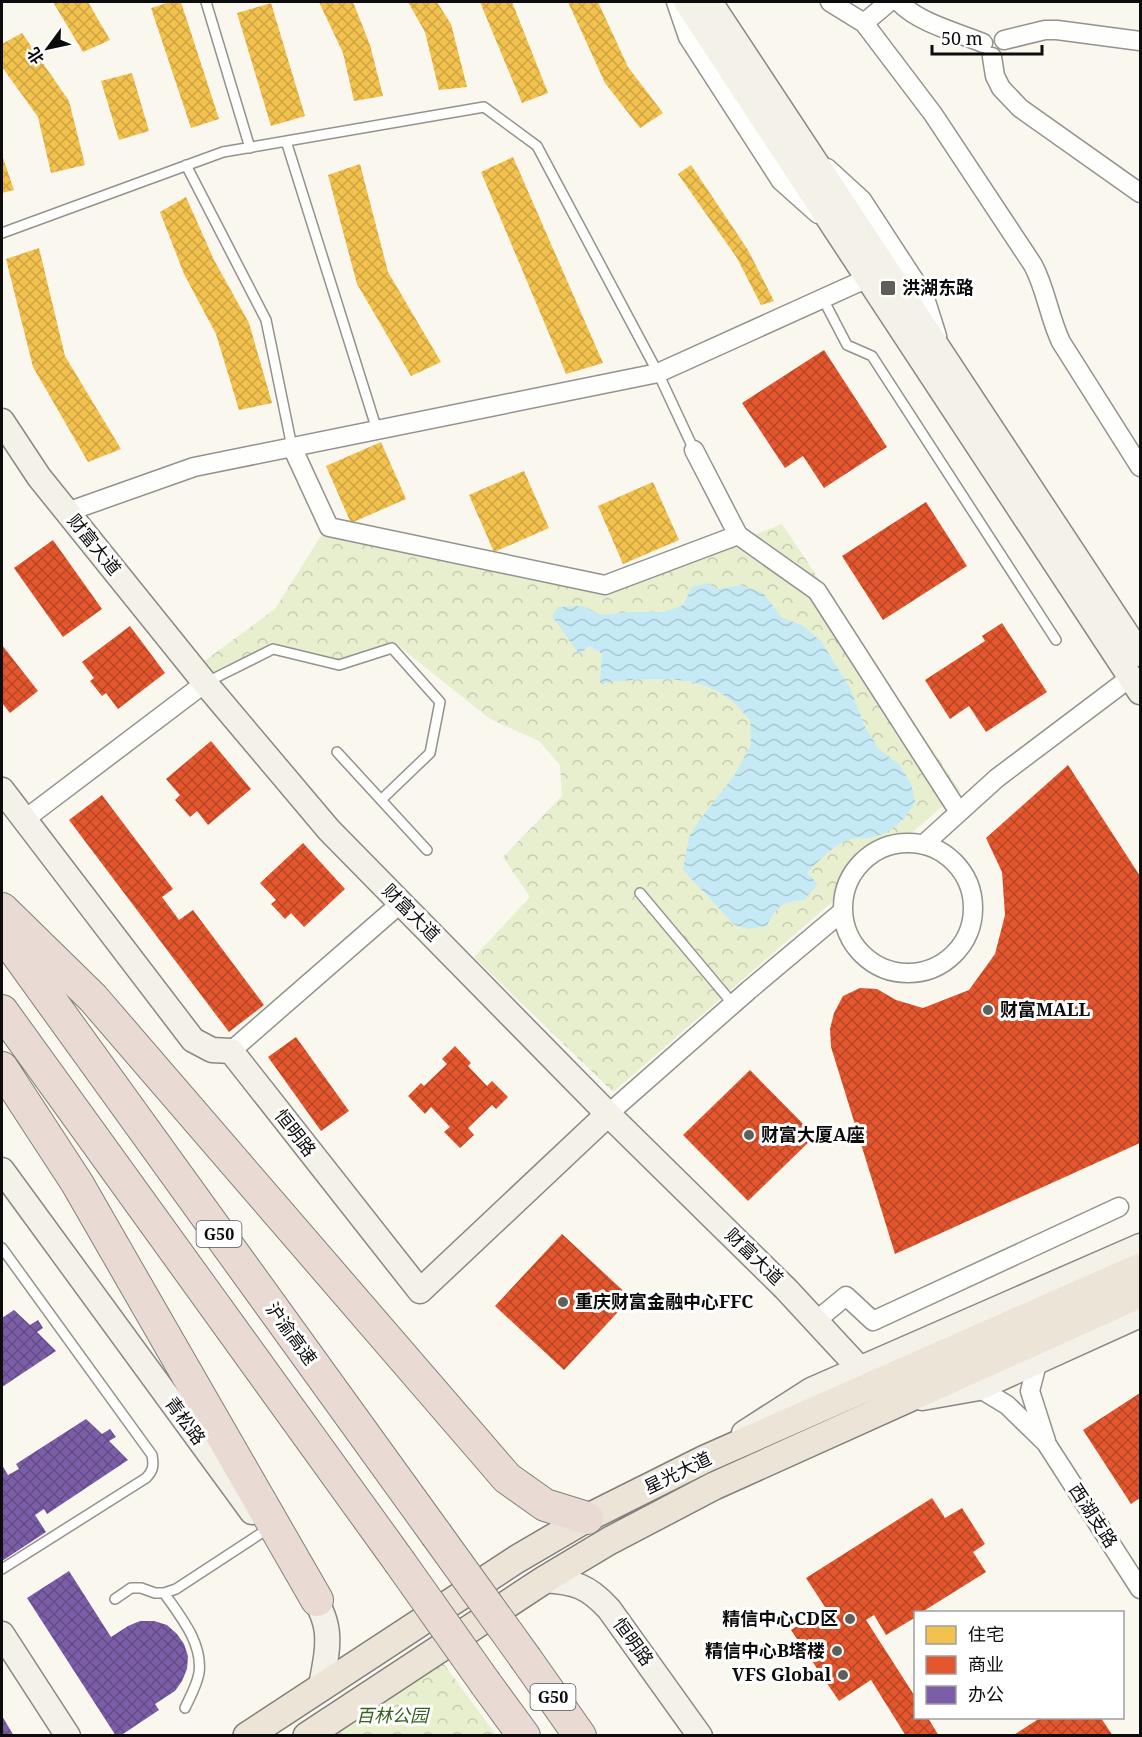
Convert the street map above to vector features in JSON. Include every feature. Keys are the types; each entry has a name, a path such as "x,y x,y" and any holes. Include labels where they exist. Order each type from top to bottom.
{"highway":[{"path":"2,909 93,998 507,1478 545,1505 587,1518"},
{"name":"沪渝高速","path":"2,933 580,1736"},
{"name":"G50","path":"2,1011 524,1736"},
{"path":"2,1068 77,1183 317,1600"}],"main road":[{"name":"星光大道","path":"247,1736 517,1559 587,1518 705,1459 1140,1267"},
{"name":"星光大道","path":"307,1736 544,1580 609,1542 714,1486 1140,1294"}],"street":[{"path":"676,2 688,37 781,181 837,231"},
{"path":"686,2 1137,680 997,778 923,845"},
{"path":"711,2 1140,654"},
{"path":"830,2 864,23 933,114 1033,265 1042,281 1054,327 1061,342 1140,467"},
{"path":"864,23 889,2"},
{"path":"898,2 912,13 988,50"},
{"path":"1140,41 1045,30 1004,40 998,35 991,35 988,50 1001,88 1020,108 1140,194"},
{"path":"67,512 194,467 658,373 868,278"},
{"name":"财富大道","path":"2,421 39,477 205,683 328,830 608,1114 817,1320 861,1370"},
{"path":"292,447 329,527 605,585 738,535"},
{"path":"694,450 738,535 817,591 959,812"},
{"path":"24,820 205,683"},
{"path":"2,790 193,1040 212,1050 231,1051 401,903"},
{"path":"901,843 923,845 943,853 959,868 969,886 973,907 970,928 960,947 945,962 926,971 905,974 884,969 866,958 852,942 844,922 843,900 849,879 862,861 880,849 901,843"},
{"path":"608,1114 748,990 843,910"},
{"name":"恒明路","path":"231,1051 420,1291 608,1114"},
{"name":"青松路","path":"2,1170 317,1600 327,1627 328,1648 321,1686"},
{"path":"817,1320 846,1296 873,1321 1119,1208"},
{"path":"705,1459 811,1390 1140,1246"},
{"path":"899,1402 979,1388 1140,1315"},
{"path":"1038,1360 1030,1391 1046,1443"},
{"path":"979,1388 1007,1405 1046,1443"},
{"name":"西湖支路","path":"1046,1443 1140,1589"},
{"name":"恒明路","path":"544,1580 568,1581 599,1597 700,1736"},
{"path":"2,1634 68,1736"}],"lane":[{"path":"206,2 250,148"},
{"path":"2,233 223,152 484,107 537,146 658,373 694,450"},
{"path":"286,141 377,430"},
{"path":"186,165 266,320 292,447"},
{"path":"823,298 847,345 872,356 1056,640"},
{"path":"205,683 273,649 339,665 392,648 440,702 430,753 381,800"},
{"path":"337,752 427,850"},
{"path":"640,893 733,1004"},
{"path":"2,1248 152,1455 154,1464 152,1472 146,1478 2,1569"},
{"path":"115,1599 131,1588 141,1588 155,1593 177,1589 266,1530"},
{"path":"164,1593 192,1636 199,1658 199,1673 185,1708"}],"green space":[{"path":"782,524 960,791 613,1092 474,957 530,897 503,857 562,796 560,765 539,741 490,719 394,642 338,660 271,645 213,674 203,662 275,609 324,531 606,593"},
{"name":"百林公园","path":"441,1660 496,1735 327,1736"}],"water":[{"path":"708,583 718,589 741,585 763,593 782,618 802,625 821,641 850,688 865,727 879,749 900,765 911,784 915,802 902,821 891,830 869,838 845,841 821,858 807,873 818,884 804,900 781,906 773,914 767,926 748,929 735,925 683,870 689,837 734,776 751,745 750,720 731,700 717,691 685,681 650,679 600,683 602,654 590,646 579,654 552,616 558,607 583,606 602,615 665,612 683,605 692,587"}],"building: 住宅":[{"path":"53,2 88,2 110,40 83,52"},
{"path":"170,2 181,2 219,119 191,128 151,8"},
{"path":"319,2 353,2 370,45 383,96 354,101 343,53"},
{"path":"408,2 437,2 451,24 467,87 439,90 425,32"},
{"path":"480,2 512,2 548,93 522,103"},
{"path":"568,2 598,2 628,67 663,113 640,128 605,83"},
{"path":"271,3 305,116 271,126 237,13"},
{"path":"22,33 69,101 85,165 51,173 38,117 2,67 2,44"},
{"path":"132,73 149,131 119,140 101,81"},
{"path":"2,155 14,190 2,193"},
{"path":"513,157 603,363 566,374 481,172"},
{"path":"360,164 388,272 441,362 411,376 357,284 328,175"},
{"path":"691,165 748,250 774,301 761,305 737,258 678,174"},
{"path":"186,197 214,260 249,323 272,403 239,410 216,334 184,274 160,212"},
{"path":"39,248 65,356 121,449 88,462 33,367 6,259"},
{"path":"381,442 406,499 351,523 326,466"},
{"path":"524,471 549,528 494,552 469,495"},
{"path":"653,482 679,540 623,564 598,506"}],"building: 商业":[{"path":"824,350 887,447 824,488 803,456 785,468 742,403"},
{"path":"926,502 967,566 883,620 842,556"},
{"path":"53,540 102,609 63,637 14,568"},
{"path":"1002,623 1047,692 986,732 969,706 950,719 925,680 985,641 982,636"},
{"path":"130,626 165,673 118,709 106,693 102,696 90,681 94,678 82,662"},
{"path":"2,645 38,691 10,713 2,703"},
{"path":"211,741 251,789 208,825 197,811 190,817 175,800 180,795 166,779"},
{"name":"财富MALL","path":"1068,765 1140,876 1140,1143 895,1254 831,1047 830,1029 834,1013 843,996 860,988 877,989 896,1000 923,1008 969,990 995,954 1005,915 1002,872 986,838"},
{"path":"102,795 173,889 162,897 179,920 193,910 264,1005 229,1032 69,820"},
{"path":"303,843 345,889 304,927 291,913 285,919 271,904 276,900 260,883"},
{"path":"296,1037 349,1111 321,1131 268,1057"},
{"path":"455,1046 471,1063 468,1066 487,1086 492,1081 508,1097 496,1109 492,1105 468,1128 474,1135 460,1148 444,1132 450,1127 431,1107 425,1114 408,1096 421,1083 424,1086 447,1064 442,1059"},
{"name":"财富大厦A座","path":"750,1070 815,1136 748,1201 683,1135"},
{"name":"重庆财富金融中心FFC","path":"562,1234 631,1298 564,1370 495,1306"},
{"path":"1140,1393 1140,1498 1131,1504 1083,1430"},
{"name":"精信中心CD区","path":"932,1498 945,1518 962,1508 985,1544 973,1552 986,1572 924,1611 914,1611 914,1618 886,1635 874,1615 866,1620 914,1695 914,1719 929,1719 939,1736 906,1736 871,1680 839,1701 791,1630 825,1607 806,1578"},
{"path":"1038,1719 1102,1719 1113,1736 1012,1736"}],"building: 办公":[{"path":"14,1310 30,1325 38,1320 43,1328 37,1332 56,1351 2,1387 2,1318"},
{"path":"86,1419 102,1434 110,1429 116,1437 109,1441 128,1460 47,1514 44,1509 35,1515 46,1532 2,1561 2,1465 8,1475 19,1469 16,1464"},
{"path":"69,1571 111,1637 140,1621 154,1621 167,1625 177,1634 188,1656 187,1669 182,1681 175,1691 155,1704 159,1710 120,1736 116,1736 27,1598"},
{"path":"2,1716 14,1736 2,1736"}],"place":[{"name":"洪湖东路","path":"888,288"},
{"name":"财富MALL","path":"988,1010"},
{"name":"财富大厦A座","path":"749,1135"},
{"name":"重庆财富金融中心FFC","path":"563,1302"},
{"name":"精信中心CD区","path":"850,1619"},
{"name":"精信中心B塔楼","path":"837,1651"},
{"name":"VFS Global","path":"843,1675"}]}
